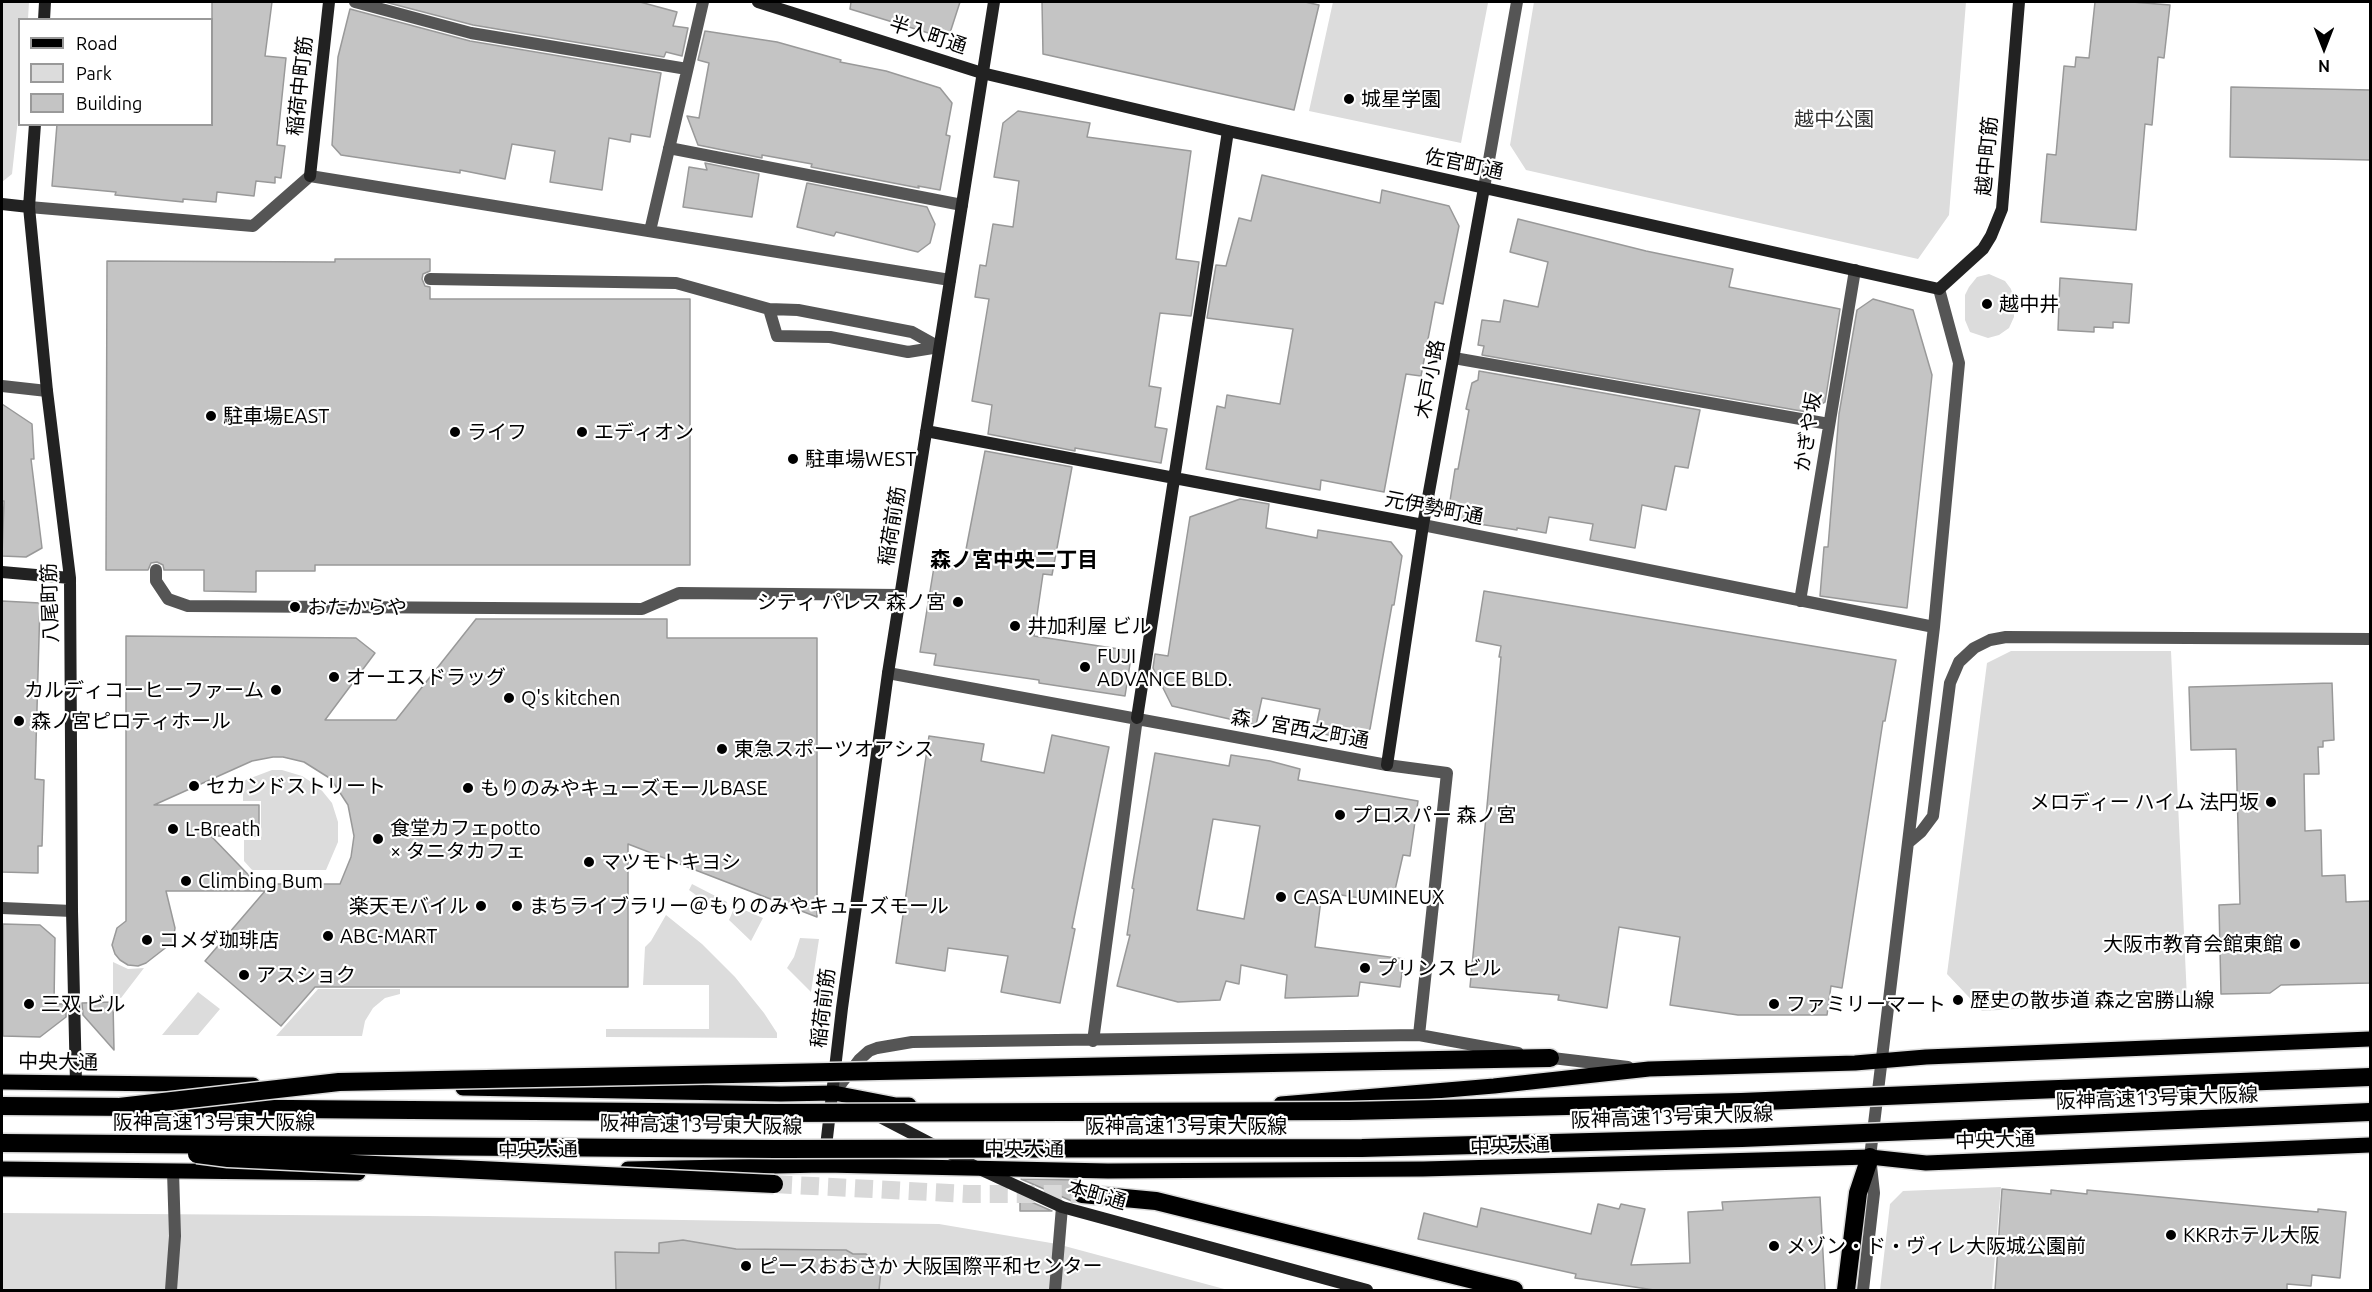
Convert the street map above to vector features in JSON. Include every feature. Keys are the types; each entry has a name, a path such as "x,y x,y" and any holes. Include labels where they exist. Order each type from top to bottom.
{"highway":[{"path":"120,1107 339,1082 1550,1058"},
{"name":"阪神高速13号東大阪線","path":"2,1106 777,1113 1361,1111 1729,1102 2370,1077"},
{"name":"阪神高速13号東大阪線","path":"2,1143 776,1149 1362,1148 1730,1138 2370,1112"},
{"path":"118,1144 228,1158 774,1184"},
{"path":"1846,1290 1858,1193 1870,1157"},
{"path":"1082,1194 1156,1201 1514,1290"}],"main road":[{"name":"中央大通","path":"2,1082 834,1093 896,1105 1273,1104 1494,1086 1649,1069 2370,1039"},
{"name":"中央大通","path":"2,1169 442,1173 824,1165 981,1170 1423,1169 1870,1157 1926,1163 2370,1145"}],"street":[{"path":"44,18 45,2"},
{"name":"稲荷中町筋","path":"310,176 329,2"},
{"path":"355,2 471,33 687,69"},
{"path":"650,231 703,2"},
{"name":"半入町通","path":"758,2 982,73"},
{"name":"稲荷前筋","path":"824,1165 834,1093 843,997 888,673 994,2"},
{"name":"木戸小路","path":"1387,765 1423,525 1516,2"},
{"name":"越中町筋","path":"1939,290 1983,249 2002,209 2019,2"},
{"name":"佐官町通","path":"982,73 1228,131 1939,290"},
{"name":"八尾町筋","path":"35,126 29,207 47,391 70,578 72,911 76,1083"},
{"path":"1093,1041 1137,718 1228,131"},
{"path":"669,148 962,205"},
{"path":"2,204 253,226 310,176 950,280"},
{"name":"かぎや坂","path":"1800,601 1855,270"},
{"path":"430,279 676,283 769,309 798,310 912,332 939,347"},
{"path":"1863,1290 1874,1193 1870,1157 1934,627 1959,363 1939,290"},
{"path":"769,309 777,336 831,337 908,352 939,347"},
{"path":"1454,358 1830,424"},
{"path":"2,386 47,391"},
{"name":"元伊勢町通","path":"927,431 1423,525 1934,627"},
{"path":"156,570 156,581 168,599 188,606 642,609 679,593 901,595"},
{"path":"2,572 70,578"},
{"path":"1908,843 1922,832 1933,816 1950,683 1959,662 1974,648 1990,640 2006,637 2370,639"},
{"name":"森ノ宮西之町通","path":"888,673 1387,765 1447,773 1419,1035"},
{"path":"2,909 72,911"},
{"name":"中央大通","path":"834,1093 859,1060 878,1047 912,1042 1419,1035 1550,1058 1649,1069"},
{"name":"本町通","path":"834,1093 981,1170 1062,1206 1367,1290"},
{"path":"171,1290 175,1236 173,1170"},
{"path":"1055,1290 1062,1206"}],"green space":[{"path":"2,2 29,2 28,18 18,18 18,119 12,174 2,182"},
{"path":"1333,2 1488,3 1461,143 1309,111"},
{"name":"越中公園","path":"1534,2 1966,2 1949,215 1918,259 1526,170 1510,145"},
{"path":"1989,274 2005,281 2011,289 2014,300 2014,317 2009,328 1999,335 1988,338 1970,332 1965,320 1965,295 1977,277"},
{"path":"2011,651 2171,651 2187,999 1982,1011 1947,974 1987,663"},
{"path":"272,770 282,770 302,776 319,787 332,803 338,822 338,842 326,870 252,870 244,861 244,840 261,840 261,801 243,801 243,781"},
{"path":"692,884 727,902 722,914 689,890"},
{"path":"735,906 763,918 751,941 729,920"},
{"path":"666,915 702,944 735,977 764,1013 777,1033 777,1038 606,1037 606,1029 709,1029 709,985 643,985 645,947"},
{"path":"800,938 819,939 811,992 787,968 794,957"},
{"path":"113,962 128,969 144,968 121,998 113,995"},
{"path":"318,989 400,989 400,994 385,998 373,1008 365,1021 362,1036 276,1036"},
{"path":"198,992 220,1009 198,1035 162,1035"},
{"path":"2001,1187 1992,1290 1880,1290 1890,1204 1903,1191"},
{"path":"2,1213 427,1216 939,1224 1057,1244 1228,1290 2,1290"}],"building":[{"path":"212,2 272,2 265,56 286,58 277,145 285,146 281,178 275,177 275,183 256,181 254,196 217,192 216,202 183,199 183,202 115,195 116,192 52,186 57,126 213,126"},
{"path":"385,2 640,2 677,12 673,26 688,28 682,56 666,52 664,57 473,25"},
{"path":"851,2 960,2 948,39 850,9"},
{"path":"1042,2 1305,2 1319,5 1294,110 1043,54"},
{"path":"2095,2 2170,5 2164,58 2158,57 2152,125 2145,124 2136,230 2041,222 2047,154 2056,155 2064,66 2075,67 2076,57 2089,58"},
{"path":"350,9 470,41 661,73 650,137 631,134 630,142 609,138 602,190 550,182 555,151 512,144 505,179 460,170 460,173 341,155 332,145 338,57"},
{"path":"705,31 777,42 841,60 840,62 886,71 940,88 952,103 946,135 950,136 940,190 811,167 812,164 762,155 762,158 698,145 687,116 699,118 709,63 698,60"},
{"path":"2231,87 2370,90 2370,160 2230,157"},
{"path":"1018,111 1090,123 1087,137 1191,151 1176,259 1199,262 1191,316 1160,313 1149,386 1161,388 1155,427 1167,429 1161,463 1075,448 1075,451 988,434 992,405 972,401 989,299 975,297 980,265 986,266 993,224 1013,227 1019,181 994,177 1003,123"},
{"path":"705,163 759,174 752,217 683,207 689,167 707,170"},
{"path":"1262,175 1380,203 1382,190 1449,206 1459,226 1443,304 1435,302 1421,376 1406,374 1384,492 1321,480 1320,490 1206,469 1217,406 1225,408 1227,395 1280,404 1293,329 1207,318 1216,265 1226,266 1239,218 1251,221"},
{"path":"807,183 927,207 935,224 930,243 918,252 836,232 834,236 797,227"},
{"path":"1518,219 1646,251 1733,269 1729,287 1840,309 1825,402 1807,412 1482,355 1484,346 1478,345 1482,320 1500,322 1504,300 1538,307 1548,262 1510,252"},
{"path":"335,259 430,259 430,271 423,274 422,279 425,286 430,287 430,299 690,299 690,565 315,565 315,571 256,571 256,592 204,591 204,570 164,570 163,565 157,562 151,563 148,570 106,570 107,261 335,262"},
{"path":"2060,278 2132,284 2129,323 2113,322 2113,328 2094,327 2094,332 2058,330"},
{"path":"1873,299 1913,310 1932,375 1907,608 1820,596 1824,547 1828,547 1839,414 1857,310"},
{"path":"1479,371 1700,410 1688,468 1675,466 1666,510 1642,505 1635,548 1590,540 1593,524 1549,517 1546,533 1517,528 1517,530 1466,522 1449,507 1469,410 1466,409 1472,383 1478,380"},
{"path":"2,404 32,424 34,459 31,459 42,548 26,557 2,556 4,501 2,501"},
{"path":"985,451 1072,467 1052,575 1043,574 1034,636 1132,651 1125,696 1039,683 1039,680 934,665 936,654 920,652 935,561 963,565"},
{"path":"1240,499 1269,504 1266,528 1317,538 1318,530 1391,542 1402,556 1370,729 1355,741 1315,732 1320,709 1262,698 1256,725 1172,706 1153,668 1155,654 1168,656 1190,517"},
{"path":"1484,591 1896,660 1885,721 1883,721 1842,988 1831,986 1827,1015 1738,1015 1670,1005 1680,937 1619,927 1607,1008 1558,1000 1559,995 1470,987 1501,657 1499,657 1501,646 1476,641"},
{"name":"森ノ宮ピロティホール","path":"2,601 40,603 35,779 44,780 42,846 38,846 38,873 2,872"},
{"path":"476,619 667,619 667,638 817,638 817,917 628,844 628,987 315,987 281,1026 205,961 271,884 340,884 351,857 354,836 348,805 331,779 304,762 273,757 252,761 154,805 259,805 259,836 211,836 264,891 166,891 175,928 173,942 146,963 138,966 128,965 120,960 112,945 117,928 126,921 126,636 356,638 375,653 325,720 396,720"},
{"path":"2332,683 2334,740 2323,741 2323,747 2318,747 2319,774 2304,774 2305,831 2321,830 2322,876 2345,875 2346,902 2370,901 2370,983 2281,985 2270,993 2221,994 2219,905 2240,904 2236,749 2191,750 2189,687"},
{"path":"1052,735 1109,747 1072,928 1075,929 1060,1003 1001,992 1008,956 948,948 945,971 896,963 929,736 984,744 981,761 1044,773"},
{"path":"1155,753 1229,766 1231,755 1270,761 1300,769 1298,780 1418,801 1410,856 1403,855 1392,903 1322,892 1315,947 1404,959 1400,987 1360,982 1358,996 1285,998 1287,975 1241,965 1239,984 1226,981 1220,1000 1178,1002 1117,986 1130,935 1127,935 1134,889 1132,888","holes":["1213,819 1260,826 1244,919 1197,910"]},
{"path":"3,924 40,925 55,938 54,1004 66,1004 66,1017 40,1037 3,1036"},
{"path":"113,1002 114,1050 83,1015 82,1003"},
{"path":"1021,1179 1082,1180 1082,1183 1073,1188 1071,1194 1074,1202"},
{"name":"KKRホテル大阪","path":"2002,1189 2051,1194 2051,1190 2087,1194 2087,1190 2318,1212 2318,1209 2346,1212 2340,1278 2312,1275 2311,1286 2287,1284 2287,1290 1995,1290"},
{"path":"1020,1197 1052,1211 1020,1211"},
{"path":"1820,1197 1825,1290 1654,1290 1575,1278 1576,1274 1418,1239 1424,1213 1477,1227 1481,1208 1591,1234 1598,1204 1619,1209 1621,1204 1645,1209 1631,1265 1690,1263 1688,1212 1723,1210 1722,1202"},
{"name":"ピースおおさか 大阪国際平和センター","path":"683,1240 736,1249 846,1250 853,1254 866,1254 881,1270 879,1290 616,1290 615,1252 659,1253 659,1243"}],"tunnel":[{"path":"774,1184 968,1194 1082,1194"}],"place":[{"name":"城星学園","path":"1349,99"},
{"name":"越中井","path":"1987,304"},
{"name":"駐車場EAST","path":"211,416"},
{"name":"ライフ","path":"455,432"},
{"name":"エディオン","path":"582,432"},
{"name":"駐車場WEST","path":"793,459"},
{"name":"シティ パレス 森ノ宮","path":"958,602"},
{"name":"おたからや","path":"295,607"},
{"name":"井加利屋 ビル","path":"1015,626"},
{"name":"FUJI ADVANCE BLD.","path":"1085,667"},
{"name":"オーエスドラッグ","path":"334,677"},
{"name":"カルディコーヒーファーム","path":"276,690"},
{"name":"Q's kitchen","path":"509,698"},
{"name":"森ノ宮ピロティホール","path":"19,721"},
{"name":"東急スポーツオアシス","path":"722,749"},
{"name":"セカンドストリート","path":"194,786"},
{"name":"もりのみやキューズモールBASE","path":"468,788"},
{"name":"メロディー ハイム 法円坂","path":"2271,802"},
{"name":"プロスパー 森ノ宮","path":"1340,815"},
{"name":"L-Breath","path":"173,829"},
{"name":"食堂カフェpotto × タニタカフェ","path":"378,839"},
{"name":"マツモトキヨシ","path":"589,862"},
{"name":"Climbing Bum","path":"186,881"},
{"name":"CASA LUMINEUX","path":"1281,897"},
{"name":"楽天モバイル","path":"481,906"},
{"name":"まちライブラリー＠もりのみやキューズモール","path":"517,906"},
{"name":"ABC-MART","path":"328,936"},
{"name":"コメダ珈琲店","path":"147,940"},
{"name":"大阪市教育会館東館","path":"2295,944"},
{"name":"プリンス ビル","path":"1365,968"},
{"name":"アスショク","path":"244,975"},
{"name":"歴史の散歩道 森之宮勝山線","path":"1958,1000"},
{"name":"三双 ビル","path":"29,1004"},
{"name":"ファミリーマート","path":"1774,1004"},
{"name":"KKRホテル大阪","path":"2171,1235"},
{"name":"メゾン・ド・ヴィレ大阪城公園前","path":"1774,1246"},
{"name":"ピースおおさか 大阪国際平和センター","path":"746,1266"}],"district":[{"name":"森ノ宮中央二丁目","path":"1014,560"}]}
